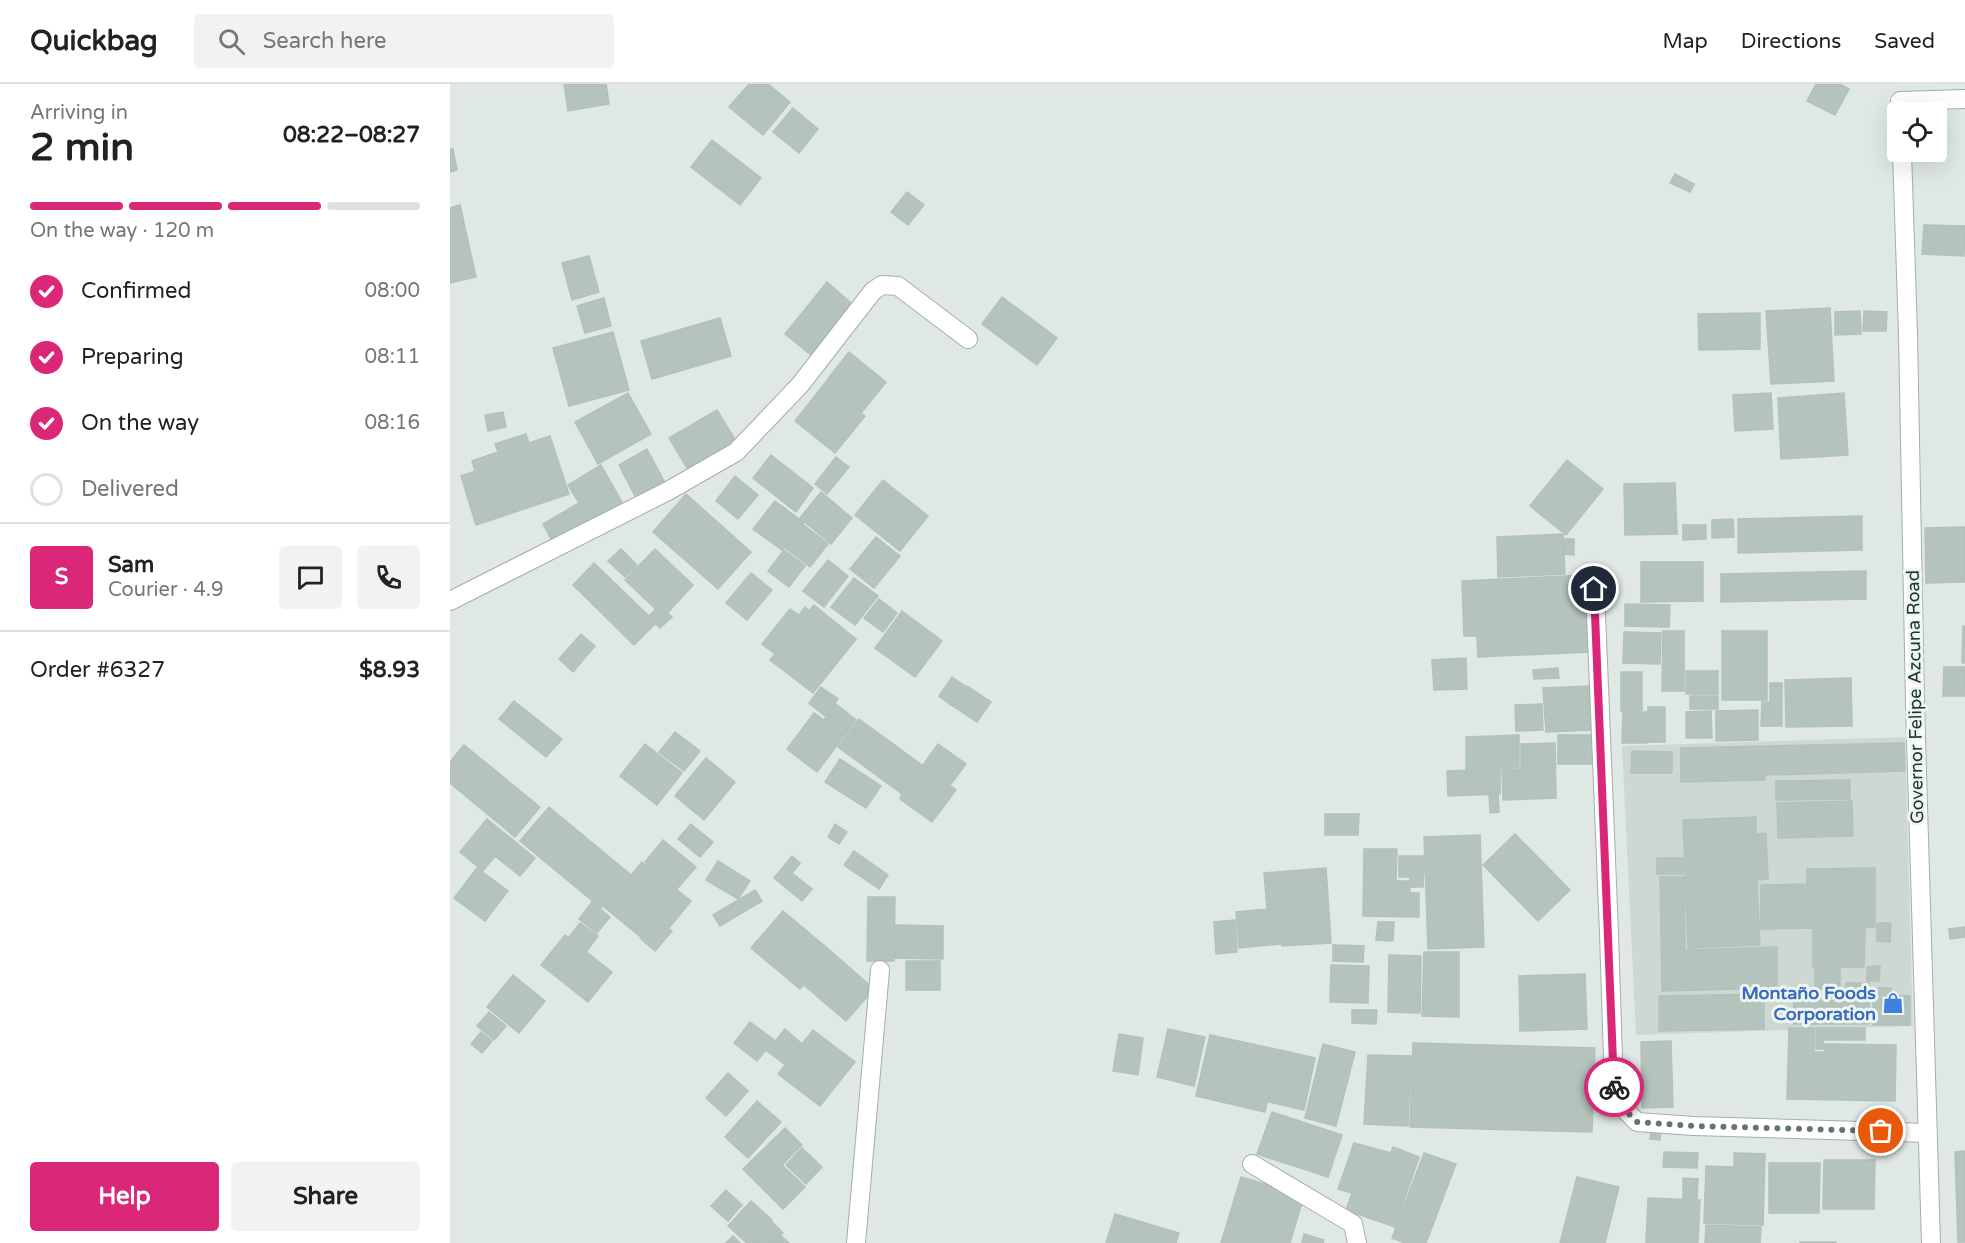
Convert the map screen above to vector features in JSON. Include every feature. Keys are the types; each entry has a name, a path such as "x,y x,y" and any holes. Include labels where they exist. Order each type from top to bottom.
{"street":[{"path":"1899,99 1965,99"},
{"name":"Governor Felipe Azcuna Road","path":"1902,162 1931,1243"},
{"path":"450,601 668,491 735,452 800,385 873,291 882,285 898,286 968,339"},
{"path":"1594,589 1614,1089 1620,1105 1637,1122 1694,1126 1928,1133"},
{"path":"856,1243 880,970"},
{"path":"1252,1164 1353,1224 1357,1243"}],"shaded area":[{"path":"1905,737 1913,1026 1636,1035 1622,746"}],"building":[{"path":"564,84 606,84 609,104 568,111"},
{"path":"749,84 768,84 790,102 763,135 729,107"},
{"path":"1816,84 1840,84 1849,89 1835,115 1807,101"},
{"path":"793,108 818,129 799,153 773,132"},
{"path":"712,140 761,178 740,205 691,167"},
{"path":"450,149 453,149 457,170 450,172"},
{"path":"1675,174 1694,184 1690,192 1670,183"},
{"path":"907,192 924,205 908,225 891,212"},
{"path":"460,205 476,277 450,283 450,208"},
{"path":"1924,225 1965,226 1964,256 1922,254"},
{"path":"589,256 599,292 572,300 562,263"},
{"path":"827,282 857,308 816,359 785,334"},
{"path":"1002,297 1057,338 1037,365 982,324"},
{"path":"604,298 611,326 585,333 577,306"},
{"path":"1830,308 1834,381 1771,384 1766,311"},
{"path":"1860,311 1861,334 1835,335 1835,312"},
{"path":"1864,311 1887,312 1886,331 1863,331"},
{"path":"1760,313 1760,349 1699,350 1698,314"},
{"path":"720,318 731,356 652,379 641,341"},
{"path":"613,332 629,390 569,406 553,348"},
{"path":"849,352 886,382 862,412 851,404 856,398 829,377"},
{"path":"829,378 854,398 850,404 865,416 835,453 795,421"},
{"path":"628,393 651,434 598,464 575,422"},
{"path":"1771,393 1773,429 1735,431 1733,395"},
{"path":"1844,393 1848,455 1781,459 1778,398"},
{"path":"717,410 739,446 691,475 669,438"},
{"path":"503,412 506,427 488,431 485,415"},
{"path":"526,434 529,443 550,436 569,494 476,525 461,476 475,471 472,461 498,452 495,444"},
{"path":"647,449 665,483 636,498 619,465"},
{"path":"771,455 813,488 796,512 753,478"},
{"path":"836,457 849,467 827,494 815,484"},
{"path":"1567,460 1603,489 1566,535 1530,506"},
{"path":"601,465 623,504 554,544 543,524 579,503 568,485"},
{"path":"735,476 758,495 738,519 716,501"},
{"path":"883,480 928,516 900,551 855,515"},
{"path":"1675,483 1677,534 1625,535 1624,484"},
{"path":"821,492 852,518 831,544 800,518"},
{"path":"686,494 751,552 718,589 653,532"},
{"path":"775,501 804,523 782,550 753,529"},
{"path":"1862,516 1862,550 1738,553 1738,519"},
{"path":"1733,519 1734,537 1712,538 1712,520"},
{"path":"804,525 828,544 810,567 785,548"},
{"path":"1683,525 1706,525 1706,539 1683,540"},
{"path":"1965,527 1965,582 1926,583 1925,528"},
{"path":"1563,534 1565,574 1498,577 1497,537"},
{"path":"876,537 900,556 874,588 850,569"},
{"path":"1565,539 1574,539 1574,555 1565,554"},
{"path":"621,549 637,565 625,577 608,561"},
{"path":"655,549 693,585 664,617 625,580"},
{"path":"784,550 805,566 789,587 768,571"},
{"path":"828,560 848,576 824,607 803,591"},
{"path":"1641,562 1703,562 1703,601 1641,602"},
{"path":"594,563 656,623 634,645 573,585"},
{"path":"1866,571 1866,599 1721,602 1721,574"},
{"path":"751,573 772,590 747,620 726,603"},
{"path":"1586,575 1589,652 1478,657 1477,636 1464,636 1462,581"},
{"path":"854,578 878,596 855,625 831,607"},
{"path":"879,599 897,613 883,632 864,618"},
{"path":"1625,604 1670,605 1669,627 1625,626"},
{"path":"814,605 856,639 813,693 770,660 775,654 762,644 790,609 799,615 805,607 809,611"},
{"path":"655,610 664,618 669,614 672,617 660,628 649,616"},
{"path":"902,611 942,641 915,677 875,648"},
{"path":"1963,626 1965,626 1965,663 1962,663"},
{"path":"1663,631 1684,631 1684,691 1662,691"},
{"path":"1722,631 1767,631 1767,700 1722,700"},
{"path":"1624,632 1661,633 1660,664 1623,663"},
{"path":"581,634 595,646 573,672 559,659"},
{"path":"1466,658 1467,689 1434,690 1432,660"},
{"path":"1944,667 1965,667 1965,696 1943,696"},
{"path":"1558,668 1559,678 1534,679 1533,670"},
{"path":"1686,671 1718,671 1718,694 1686,694"},
{"path":"1621,672 1642,672 1642,710 1621,711"},
{"path":"952,677 965,686 952,706 939,696"},
{"path":"1851,678 1852,726 1786,727 1785,680"},
{"path":"1770,683 1782,683 1782,726 1761,726 1762,702 1770,702"},
{"path":"967,686 991,702 977,722 953,706"},
{"path":"1590,686 1592,730 1546,732 1543,688"},
{"path":"821,687 838,699 825,716 809,703"},
{"path":"1690,696 1718,696 1718,709 1690,709"},
{"path":"514,701 562,739 546,757 499,719"},
{"path":"836,704 856,720 817,772 787,749 814,713 824,720"},
{"path":"1542,704 1543,730 1516,731 1515,705"},
{"path":"1648,707 1665,707 1665,742 1648,742"},
{"path":"1758,710 1758,740 1716,741 1716,711"},
{"path":"1711,711 1712,738 1686,738 1686,712"},
{"path":"1623,712 1647,712 1647,743 1622,743"},
{"path":"859,719 956,790 932,822 900,799 902,794 838,747"},
{"path":"675,732 700,751 684,771 659,752"},
{"path":"1519,735 1519,767 1466,769 1466,737"},
{"path":"1558,735 1592,735 1593,764 1558,764"},
{"path":"1555,743 1556,798 1503,800 1502,769 1521,769 1521,744"},
{"path":"1904,743 1905,771 1765,775 1765,780 1681,782 1681,748"},
{"path":"645,744 682,773 657,805 620,776"},
{"path":"938,744 966,764 951,784 923,765"},
{"path":"464,745 540,807 515,837 450,783 450,762"},
{"path":"1632,751 1672,752 1672,773 1631,773"},
{"path":"706,758 735,782 704,820 675,796"},
{"path":"840,759 881,786 866,808 825,782"},
{"path":"1500,769 1500,794 1448,796 1447,771"},
{"path":"1850,780 1850,799 1776,800 1776,781"},
{"path":"1489,795 1498,795 1499,812 1490,813"},
{"path":"1852,801 1853,836 1778,838 1777,803"},
{"path":"549,807 630,874 601,908 520,841"},
{"path":"1325,814 1359,814 1358,835 1325,835"},
{"path":"1756,817 1756,834 1766,833 1768,879 1757,880 1760,945 1688,948 1683,820"},
{"path":"487,819 535,858 520,876 495,856 483,871 460,852"},
{"path":"691,824 713,842 700,857 678,839"},
{"path":"835,824 847,832 839,844 828,837"},
{"path":"1515,834 1570,890 1538,921 1483,865"},
{"path":"1480,835 1484,947 1428,949 1424,837"},
{"path":"663,840 696,867 677,889 645,862"},
{"path":"1364,849 1397,849 1396,881 1410,881 1410,893 1419,893 1419,917 1363,916"},
{"path":"854,851 888,875 879,889 844,865"},
{"path":"792,856 800,863 792,873 812,889 802,901 774,878"},
{"path":"1399,856 1424,856 1423,887 1410,887 1410,877 1399,877"},
{"path":"1657,858 1683,858 1683,874 1657,874"},
{"path":"718,861 750,881 738,899 706,880"},
{"path":"642,862 691,901 669,928 658,918 642,938 604,907"},
{"path":"477,868 508,891 485,921 454,898"},
{"path":"1326,868 1331,943 1282,946 1279,907 1267,908 1264,873"},
{"path":"1875,868 1875,927 1761,929 1761,885 1807,884 1807,869"},
{"path":"1660,877 1684,877 1685,950 1777,947 1777,988 1662,991"},
{"path":"755,890 762,901 720,926 713,915"},
{"path":"868,897 895,897 894,961 867,961"},
{"path":"592,902 610,917 597,933 579,919"},
{"path":"1278,908 1281,944 1239,948 1236,912"},
{"path":"783,911 832,952 800,989 751,948"},
{"path":"658,919 672,931 655,951 641,939"},
{"path":"1235,920 1237,952 1216,954 1214,922"},
{"path":"1378,922 1394,922 1393,941 1376,940"},
{"path":"580,923 598,936 587,951 569,937"},
{"path":"1877,923 1891,923 1890,942 1877,941"},
{"path":"896,925 943,926 943,959 895,958"},
{"path":"1965,927 1965,937 1950,939 1949,929"},
{"path":"1813,929 1865,929 1864,967 1813,967"},
{"path":"565,935 612,972 588,1002 541,965"},
{"path":"1333,945 1364,946 1363,962 1333,961"},
{"path":"1424,952 1459,952 1459,1017 1422,1016"},
{"path":"833,953 874,989 846,1021 805,986"},
{"path":"1389,955 1421,956 1420,1013 1388,1012"},
{"path":"906,961 940,961 940,990 906,990"},
{"path":"1331,965 1369,966 1368,1003 1330,1002"},
{"path":"1880,966 1879,981 1867,981 1867,967"},
{"path":"1815,969 1840,969 1840,990 1815,989"},
{"path":"1585,974 1587,1029 1520,1031 1519,976"},
{"path":"513,975 545,1001 519,1033 487,1007"},
{"path":"1846,983 1869,983 1869,999 1845,998"},
{"path":"1873,988 1891,988 1891,995 1910,996 1910,1025 1873,1025"},
{"path":"1764,994 1764,1029 1659,1031 1659,996"},
{"path":"1794,1000 1869,1001 1869,1024 1793,1024"},
{"path":"1352,1010 1377,1010 1376,1024 1352,1023"},
{"path":"489,1012 506,1026 494,1040 477,1026"},
{"path":"750,1022 774,1040 757,1061 734,1043"},
{"path":"1789,1028 1814,1028 1814,1052 1825,1052 1825,1044 1896,1045 1895,1101 1787,1099"},
{"path":"1816,1028 1865,1028 1865,1040 1823,1040 1824,1049 1816,1049"},
{"path":"785,1029 801,1043 784,1064 767,1051"},
{"path":"1168,1029 1205,1037 1194,1086 1157,1077"},
{"path":"813,1030 855,1062 820,1106 778,1074"},
{"path":"481,1032 492,1041 482,1053 471,1044"},
{"path":"1119,1034 1143,1038 1138,1075 1113,1071"},
{"path":"1210,1035 1280,1050 1265,1112 1196,1096"},
{"path":"1671,1041 1673,1107 1642,1108 1641,1042"},
{"path":"1413,1043 1595,1048 1592,1132 1410,1127"},
{"path":"1323,1044 1355,1052 1336,1126 1305,1118"},
{"path":"1281,1050 1315,1058 1304,1110 1269,1102"},
{"path":"1368,1055 1411,1056 1408,1126 1364,1124"},
{"path":"728,1073 748,1091 726,1116 706,1098"},
{"path":"757,1101 781,1122 748,1158 725,1137"},
{"path":"1272,1112 1342,1135 1328,1177 1257,1154"},
{"path":"785,1128 802,1145 782,1165 805,1187 783,1209 743,1169"},
{"path":"1651,1130 1661,1131 1660,1140 1650,1139"},
{"path":"1354,1143 1391,1153 1393,1147 1419,1157 1395,1227 1346,1210 1352,1193 1338,1189"},
{"path":"802,1148 822,1167 806,1184 786,1165"},
{"path":"1965,1151 1965,1242 1958,1242 1955,1152"},
{"path":"1664,1152 1698,1153 1697,1168 1663,1167"},
{"path":"1424,1153 1456,1164 1426,1243 1405,1243 1392,1238"},
{"path":"1734,1153 1765,1154 1763,1225 1704,1223 1706,1166 1734,1167"},
{"path":"1824,1160 1875,1160 1874,1209 1823,1209"},
{"path":"1769,1163 1820,1163 1819,1213 1769,1213"},
{"path":"1241,1177 1304,1196 1290,1243 1221,1243"},
{"path":"1577,1177 1619,1187 1605,1243 1560,1243"},
{"path":"1683,1178 1698,1179 1697,1199 1683,1199"},
{"path":"726,1190 742,1205 728,1221 711,1206"},
{"path":"1648,1198 1700,1200 1698,1243 1646,1243"},
{"path":"751,1201 772,1220 751,1243 747,1243 728,1226"},
{"path":"1115,1214 1179,1233 1176,1243 1106,1243"},
{"path":"772,1222 783,1233 773,1243 753,1243"},
{"path":"1706,1225 1761,1227 1760,1243 1705,1243"},
{"path":"1304,1234 1324,1240 1323,1243 1302,1243"},
{"path":"733,1236 740,1243 726,1243"},
{"path":"781,1236 789,1243 775,1243"},
{"path":"1836,1242 1836,1243 1800,1243"}],"way so far":[{"path":"1614,1087 1620,1105 1637,1122 1694,1126 1881,1131"}],"place":[{"name":"Montaño Foods Corporation","path":"1893,1003"}],"route":[{"path":"1594,589 1610,933 1614,1087"}]}
